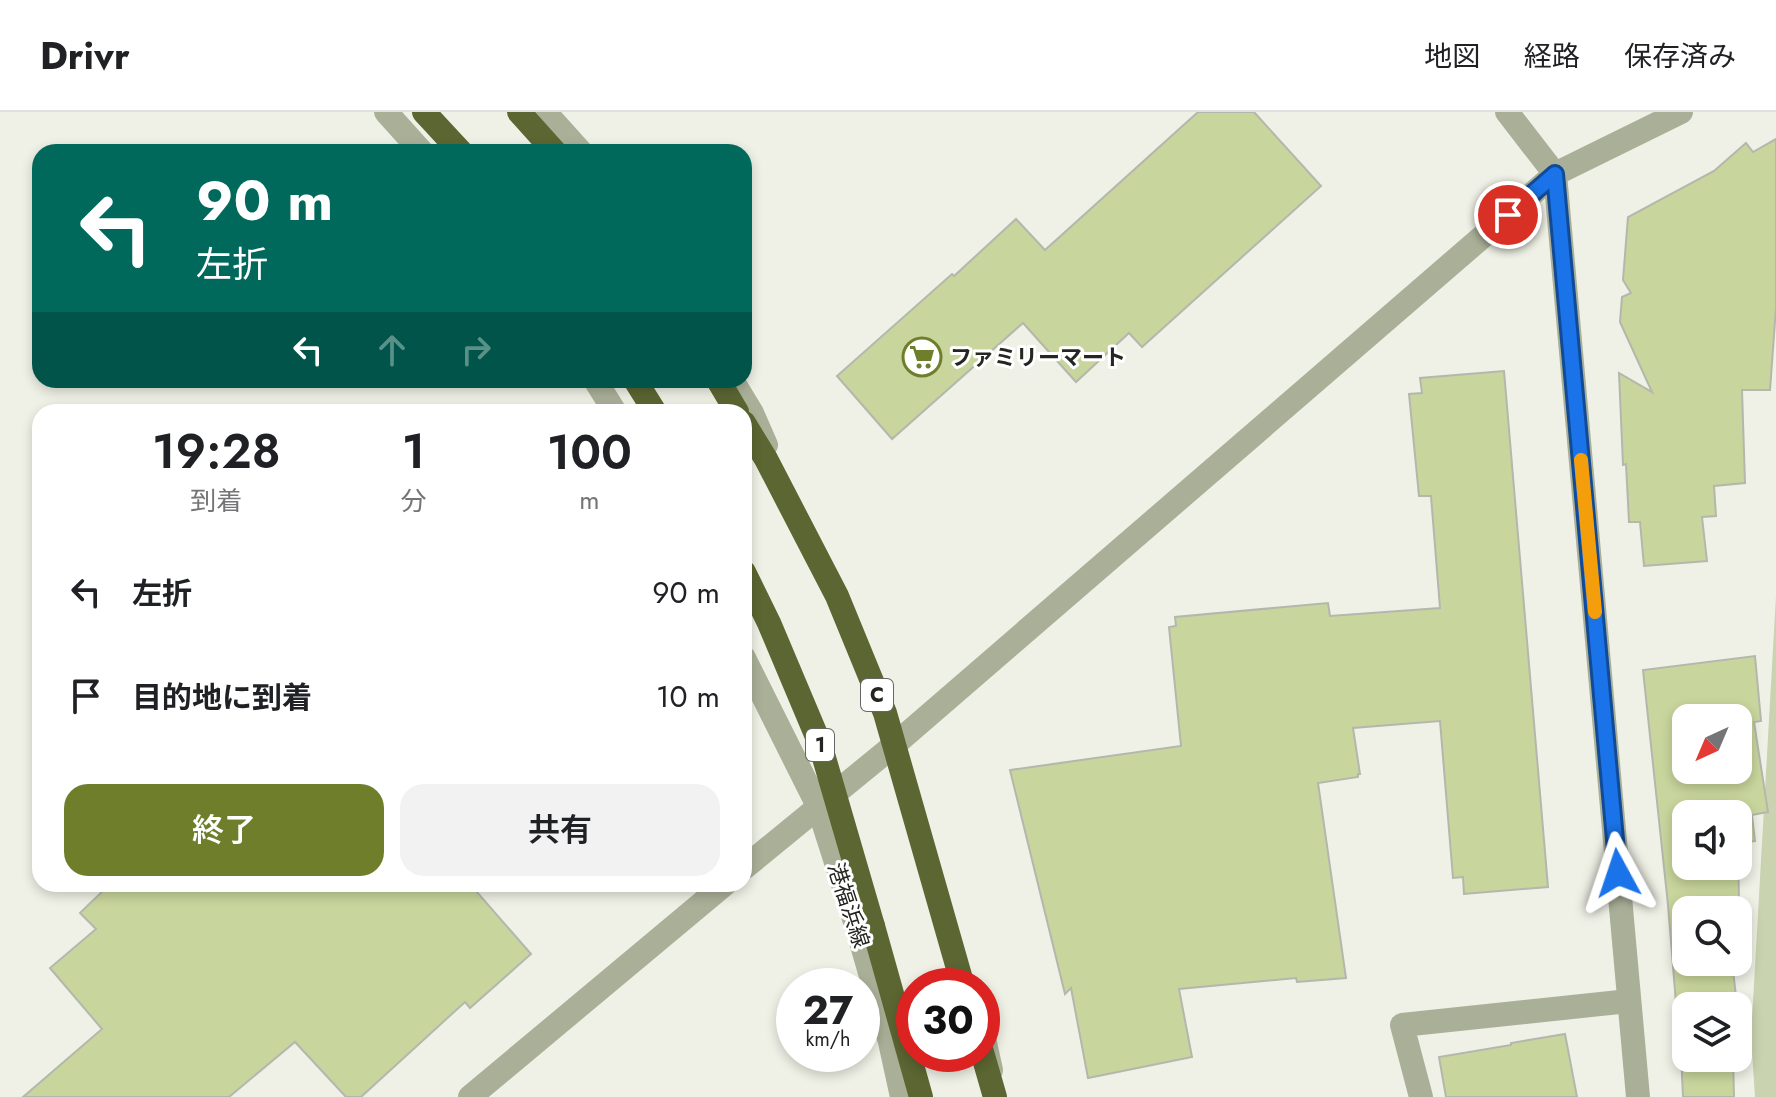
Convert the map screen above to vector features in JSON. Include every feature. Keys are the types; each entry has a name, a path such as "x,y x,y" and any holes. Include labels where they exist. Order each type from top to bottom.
{"highway":[{"path":"424,112 454,144"},
{"path":"519,112 548,144"},
{"name":"C","path":"752,436 837,596 885,713 961,968"},
{"name":"1","path":"752,588 820,744 921,1097"},
{"path":"873,926 910,1097"},
{"path":"988,1072 996,1097"}],"street":[{"path":"386,112 415,144"},
{"path":"545,112 574,144"},
{"path":"1507,112 1555,174 1638,1097"},
{"path":"752,861 893,746 1555,174 1681,112"},
{"path":"752,413 825,574 893,746 960,968"},
{"name":"港福浜線","path":"752,674 818,806 890,1042 902,1097"},
{"path":"470,1097 715,892"},
{"path":"1421,1097 1402,1025 1629,1001"},
{"path":"991,1072 996,1097"}],"green space":[{"path":"1776,596 1776,1097 1755,1097 1752,1019"}],"building":[{"path":"1198,112 1254,112 1321,186 1142,347 1129,333 1076,382 1023,323 892,439 837,376 1016,219 1045,250"},
{"path":"1776,139 1776,308 1770,390 1742,390 1745,483 1714,486 1716,516 1702,517 1707,561 1644,566 1640,522 1629,522 1626,464 1623,465 1619,373 1652,392 1620,322 1622,297 1631,293 1623,280 1628,217 1714,171 1746,143 1753,152"},
{"path":"1504,371 1548,887 1464,894 1463,877 1453,878 1440,721 1353,728 1360,774 1358,777 1318,783 1346,978 1297,982 1296,978 1179,989 1192,1057 1088,1078 1071,988 1065,994 1010,770 1181,746 1169,627 1176,626 1175,617 1328,603 1330,616 1440,608 1431,496 1419,496 1409,394 1422,393 1420,378"},
{"path":"1755,656 1761,721 1754,722 1768,812 1752,815 1752,800 1672,800 1672,880 1739,880 1739,896 1672,896 1672,954 1643,670"},
{"path":"102,892 477,892 531,954 470,1008 465,1002 361,1097 346,1097 295,1042 229,1097 23,1097 102,1029 50,968 96,929 80,913"},
{"path":"1674,976 1734,976 1736,992 1675,992"},
{"path":"1565,1034 1577,1097 1446,1097 1439,1057"},
{"path":"1682,1072 1733,1072 1734,1097 1683,1097"}],"slow traffic":[{"path":"1581,460 1595,612"}],"place":[{"name":"ファミリーマート","path":"922,357"}],"route":[{"path":"1508,215 1555,174 1618,873"}]}
